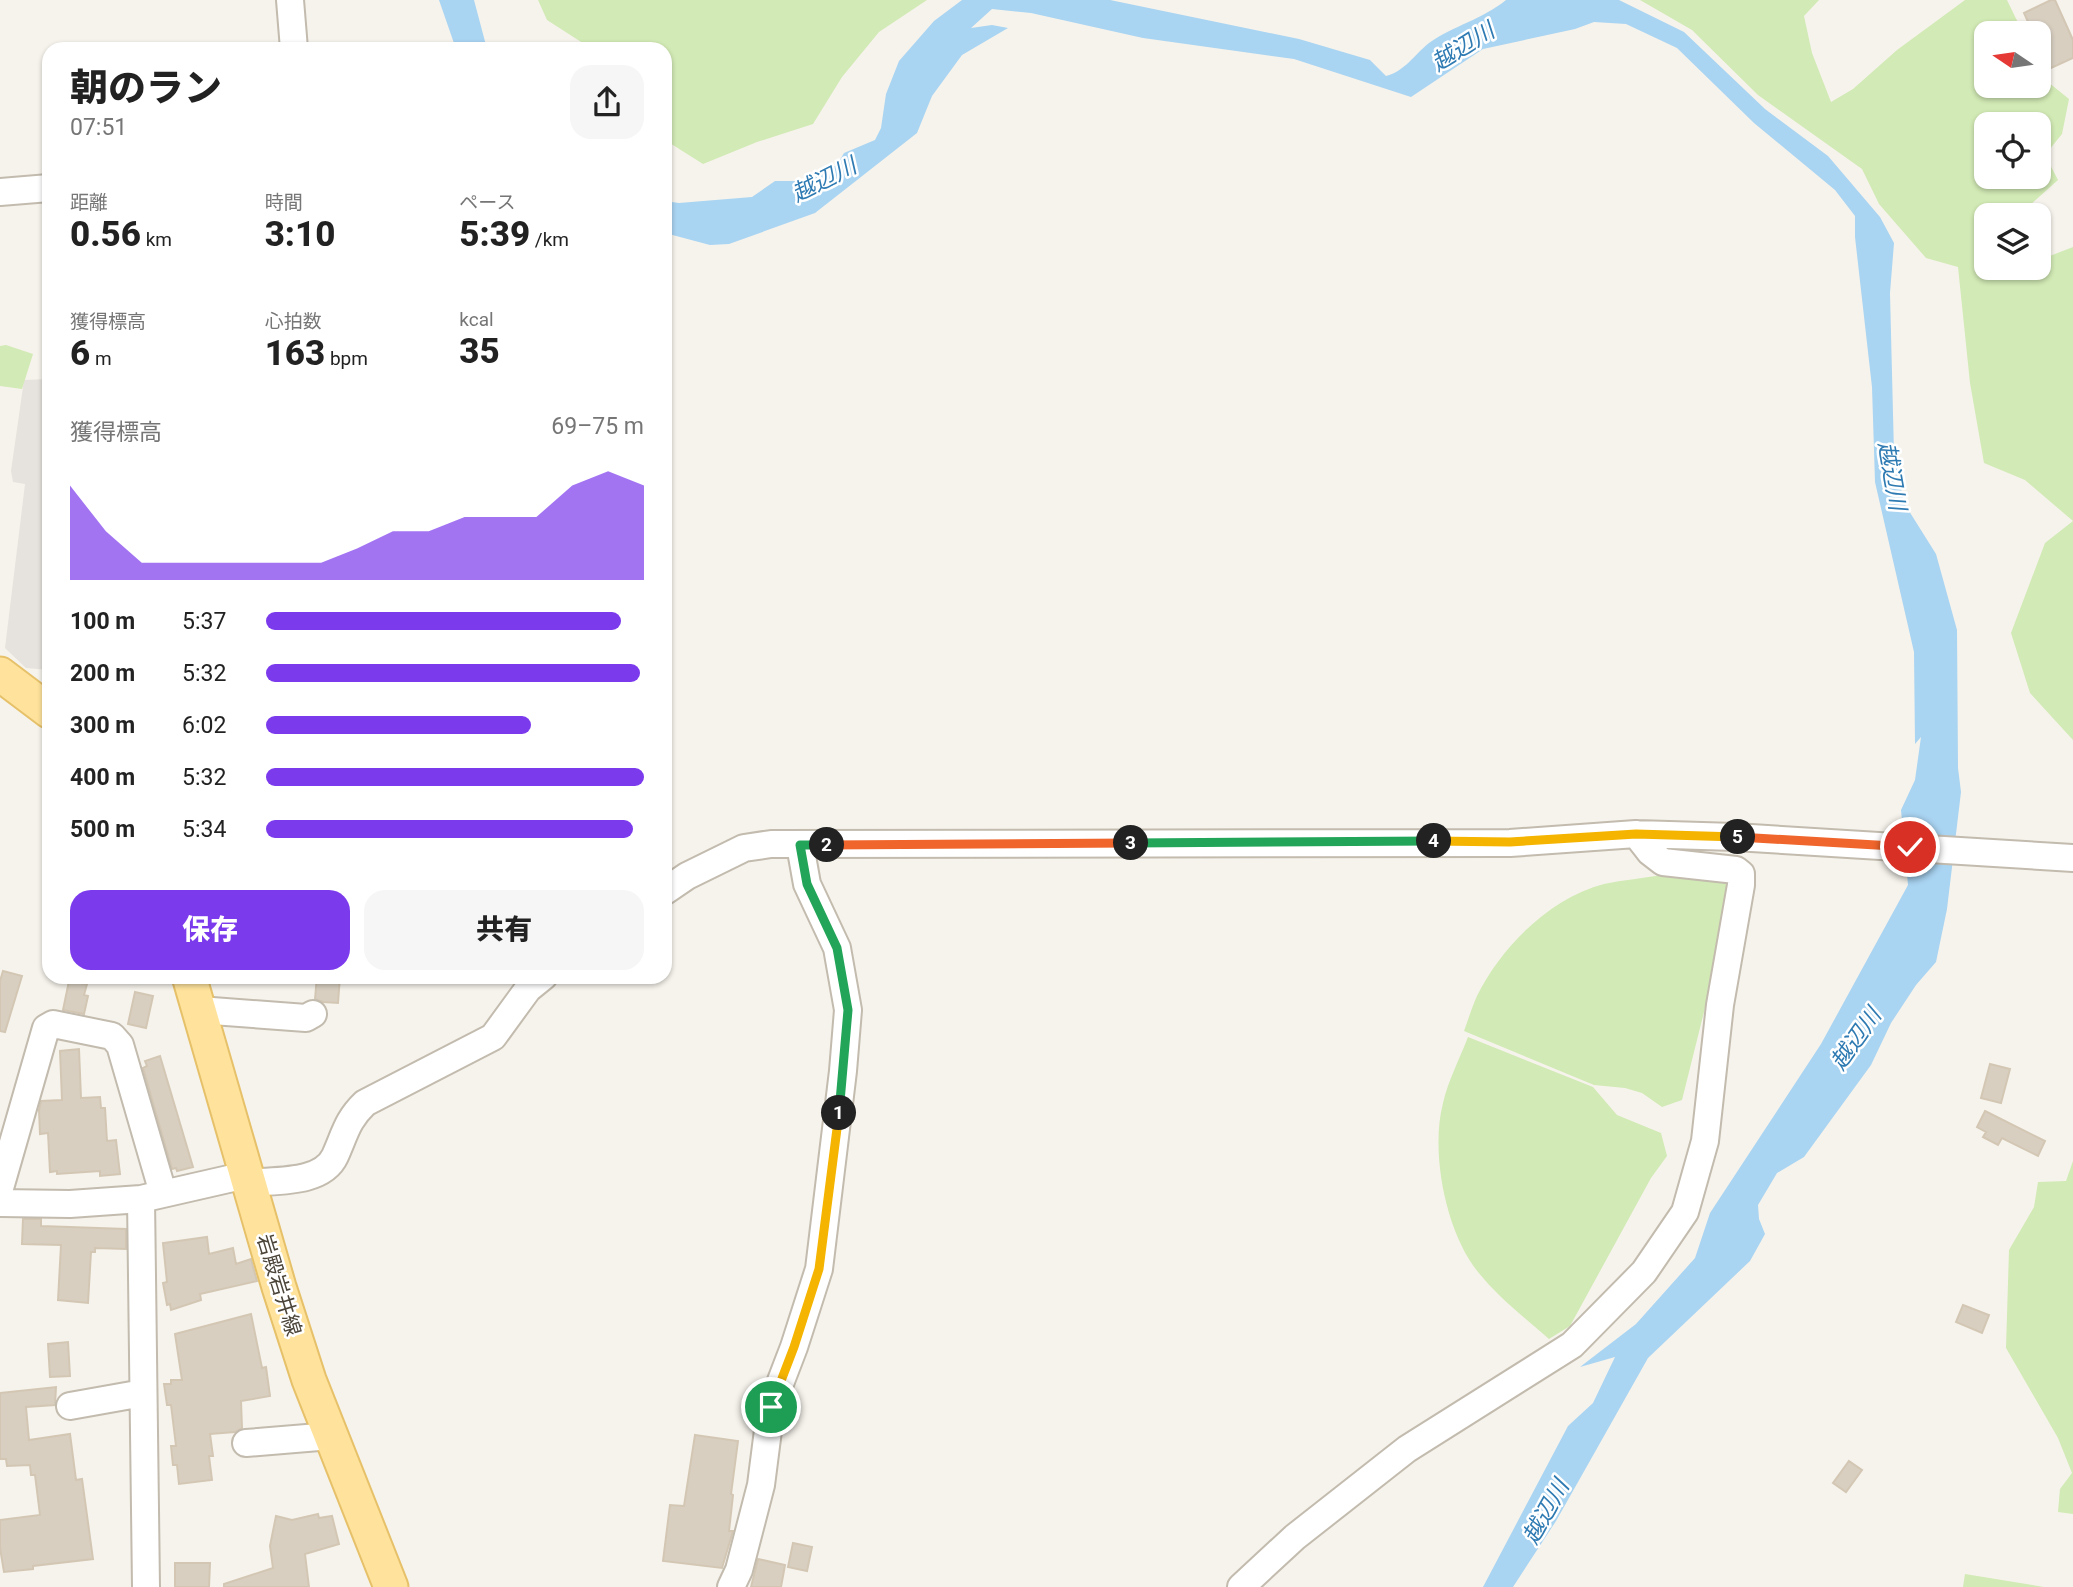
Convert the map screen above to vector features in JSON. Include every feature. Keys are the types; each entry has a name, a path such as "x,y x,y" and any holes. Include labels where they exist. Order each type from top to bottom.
{"main road":[{"path":"0,674 42,706"},
{"name":"岩殿岩井線","path":"192,986 283,1301 309,1380 391,1587"}],"street":[{"path":"290,0 293,42"},
{"path":"0,192 42,189"},
{"path":"1241,1587 1295,1537 1407,1449 1572,1345 1644,1272 1685,1212 1705,1141 1720,1005 1741,874 1736,870 1663,862 1650,852 1636,834"},
{"path":"672,886 744,848 771,844 1510,842 1636,834 1735,837 2073,858"},
{"path":"731,1587 739,1570 761,1485 771,1407 819,1269 843,1071 848,1010 837,948 807,884 800,845"},
{"path":"0,1203 71,1204 152,1196 248,1179 309,1177 326,1168 334,1158 352,1115 365,1103 493,1037 534,984"},
{"path":"192,986 306,1017 313,1014"},
{"path":"0,1188 46,1028 53,1024 112,1036 120,1045 152,1196 143,1394 146,1587"},
{"path":"70,1406 143,1394"},
{"path":"246,1443 331,1436"}],"shaded area":[{"path":"42,379 42,669 26,668 5,648 25,484 13,482 11,471 24,380"}],"green space":[{"path":"538,0 927,0 879,32 842,77 813,124 757,142 703,164 672,144 672,42 581,42 547,20"},
{"path":"1640,0 1819,0 1804,16 1812,53 1831,102 1853,89 1897,50 1965,0 2007,0 2017,21 1974,21 1974,98 2051,98 2051,84 2069,99 2062,134 2051,148 2051,112 1974,112 1974,189 2048,189 2032,203 1974,203 1974,280 2051,280 2051,256 2073,247 2073,521 2025,480 1984,463 1970,383 1958,267 1926,258 1879,204 1862,169 1758,95 1692,30"},
{"path":"2051,167 2058,180 2051,186"},
{"path":"6,345 33,354 22,389 0,386 0,346"},
{"path":"2073,521 2073,740 2030,693 2011,633 2045,543"},
{"path":"1663,875 1723,877 1735,888 1682,1100 1662,1107 1642,1093 1625,1088 1594,1085 1464,1031 1477,996 1499,960 1529,927 1546,913 1584,891 1604,884"},
{"path":"1468,1037 1593,1087 1617,1115 1661,1133 1667,1156 1651,1178 1570,1326 1549,1339 1503,1299 1478,1272 1457,1236 1449,1214 1440,1168 1439,1123 1448,1086"},
{"path":"2073,1161 2073,1514 2058,1512 2060,1489 2072,1473 2058,1438 2006,1348 2009,1250 2034,1207 2038,1182 2066,1181"},
{"path":"1965,1574 2044,1587 1963,1587"}],"water":[{"path":"439,0 474,0 485,42 454,42"},
{"name":"越辺川","path":"962,0 1110,0 1299,39 1370,60 1386,76 1404,67 1438,37 1506,0 1619,0 1684,32 1765,109 1828,156 1880,217 1894,243 1890,293 1894,454 1904,503 1936,554 1957,630 1958,768 1961,792 1947,909 1936,962 1916,985 1891,1023 1871,1065 1804,1157 1777,1173 1758,1205 1759,1219 1765,1234 1750,1261 1648,1358 1556,1521 1513,1587 1483,1587 1568,1426 1593,1403 1615,1357 1580,1367 1636,1324 1695,1258 1710,1213 1821,1044 1908,885 1901,810 1915,780 1921,737 1915,744 1914,652 1875,482 1872,387 1855,216 1835,190 1754,123 1677,48 1626,24 1594,22 1575,29 1483,49 1411,97 1294,59 1143,38 1031,13 992,9 971,28 992,25 1008,28 962,55 932,96 917,133 815,213 729,244 710,245 672,235 672,202 752,197 775,181 799,181 837,165 844,153 875,140 881,128 886,94 899,61 934,21"}],"building":[{"path":"2055,0 2073,40 2073,58 2051,68 2051,21 2028,21 2024,13"},
{"path":"3,971 22,976 5,1032 0,1031 0,981"},
{"path":"68,984 87,984 84,995 88,996 84,1014 63,1010"},
{"path":"316,984 339,984 338,1003 315,999"},
{"path":"135,992 153,996 146,1028 128,1024"},
{"path":"79,1049 81,1098 100,1097 101,1108 105,1108 107,1141 116,1140 120,1174 100,1176 100,1171 57,1174 57,1171 50,1172 48,1133 40,1134 41,1101 62,1100 60,1051"},
{"path":"160,1056 193,1167 177,1171 176,1168 172,1169 143,1068 147,1066 145,1061"},
{"path":"1990,1064 2010,1069 2001,1103 1981,1098"},
{"path":"1985,1111 2045,1141 2038,1156 2002,1138 1998,1145 1983,1137 1986,1132 1977,1127"},
{"path":"23,1219 41,1219 41,1226 126,1229 126,1249 95,1248 95,1252 91,1252 88,1303 58,1300 61,1245 22,1244"},
{"path":"207,1237 209,1254 233,1248 236,1264 251,1259 257,1281 200,1294 201,1300 171,1310 170,1304 167,1305 163,1283 167,1282 163,1243"},
{"path":"1963,1305 1989,1315 1982,1333 1956,1322"},
{"path":"251,1314 262,1368 266,1367 270,1396 241,1401 242,1428 235,1432 210,1434 212,1480 179,1484 171,1446 176,1446 171,1405 167,1405 164,1384 171,1384 171,1380 182,1380 175,1334"},
{"path":"68,1342 70,1376 50,1377 48,1344"},
{"path":"56,1387 55,1405 26,1407 29,1440 70,1434 76,1480 82,1479 93,1559 4,1572 0,1548 0,1520 40,1515 35,1475 31,1475 30,1465 7,1466 6,1459 0,1459 0,1393"},
{"path":"695,1435 738,1441 731,1494 729,1531 733,1531 722,1568 663,1561 670,1505 684,1506"},
{"path":"1849,1461 1862,1470 1846,1492 1833,1483"},
{"path":"318,1514 319,1518 332,1516 339,1544 305,1554 309,1587 224,1587 224,1584 273,1568 270,1546 276,1516 292,1520"},
{"path":"793,1543 812,1547 807,1571 788,1567"},
{"path":"758,1559 785,1565 781,1587 751,1587"},
{"path":"175,1563 210,1563 209,1587 175,1587"}],"route":[{"path":"771,1407 819,1269 835,1147 848,1010 837,948 807,884 800,845 1510,842 1636,834 1910,847"}]}
